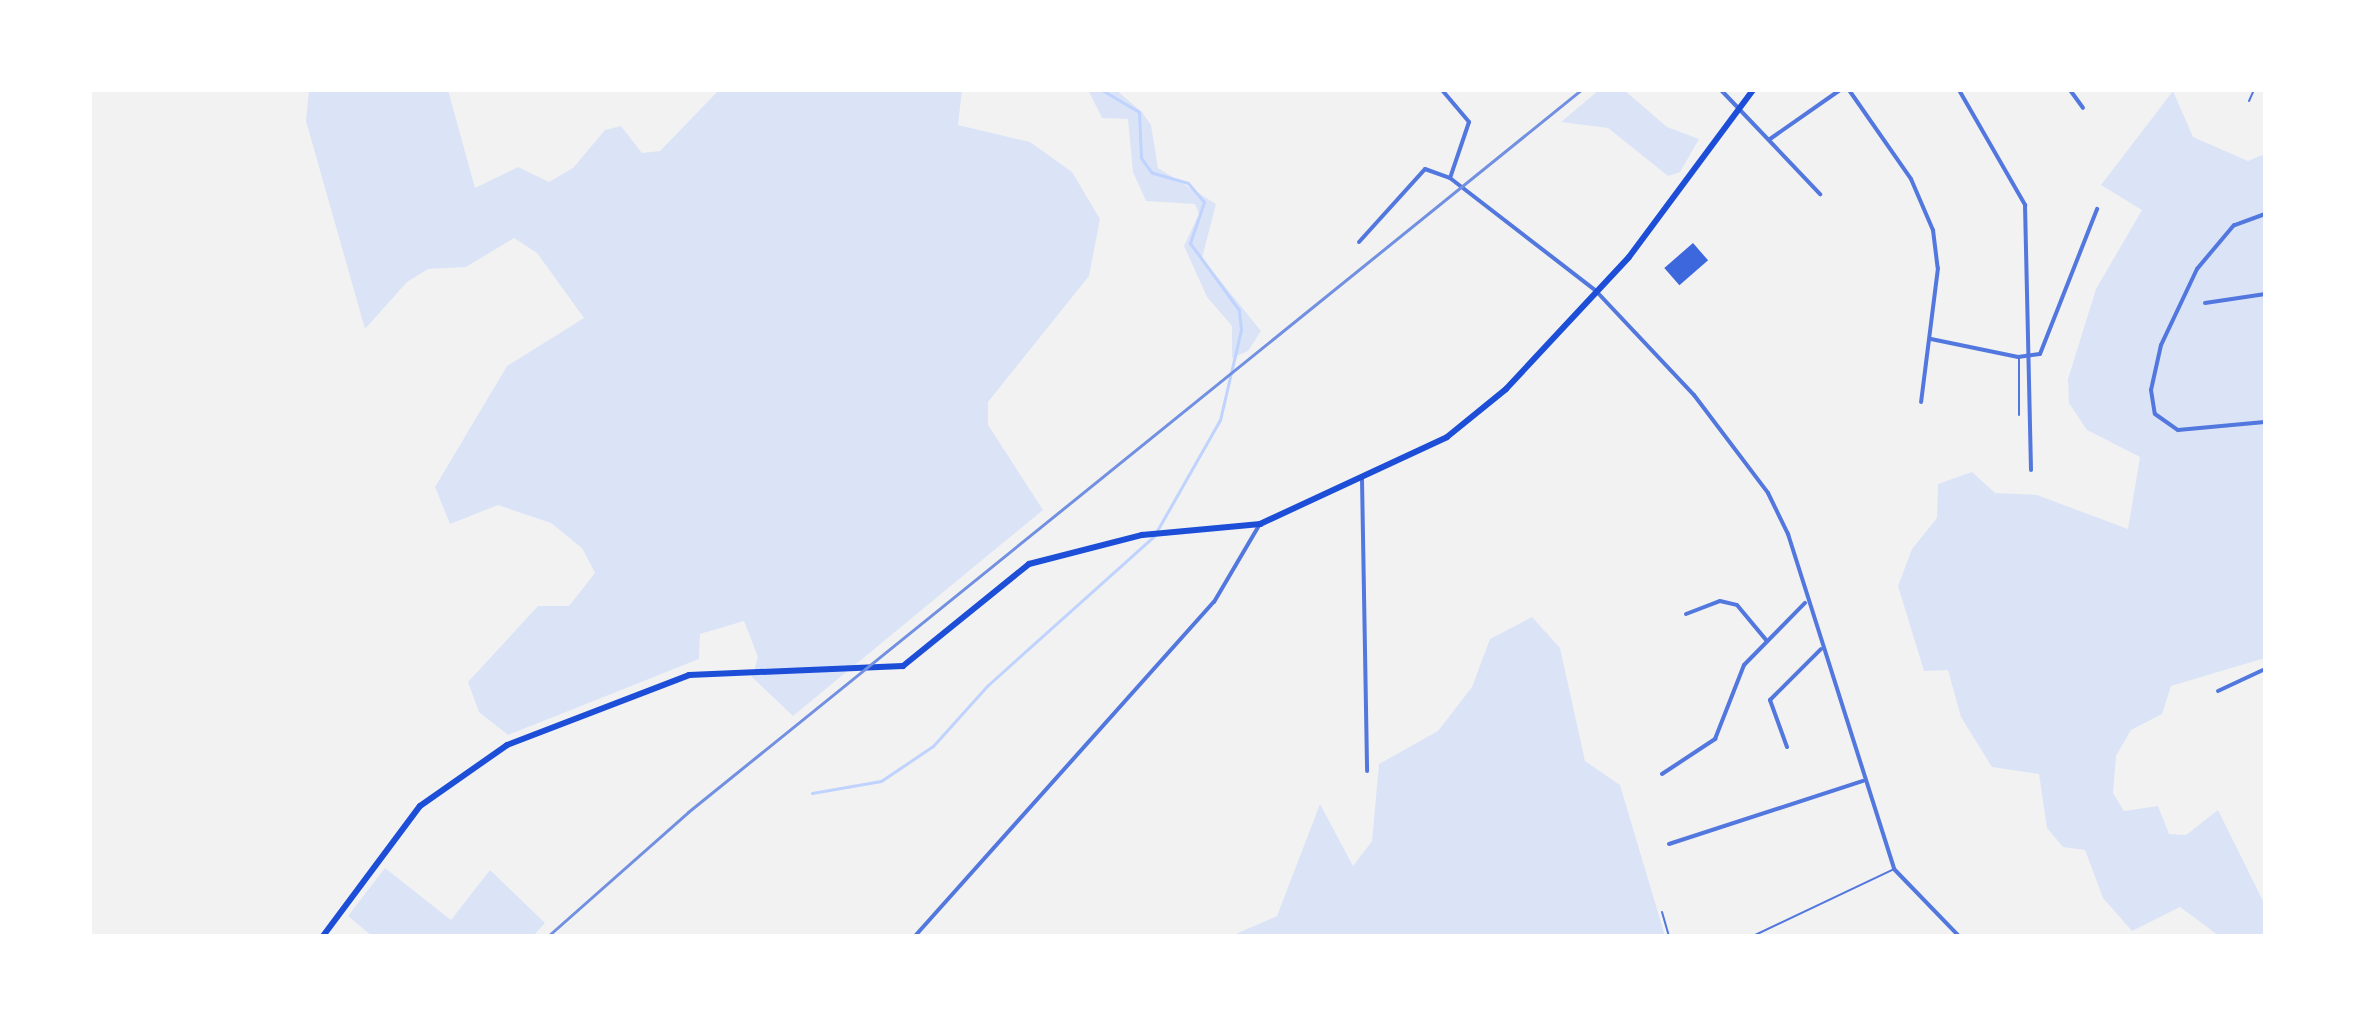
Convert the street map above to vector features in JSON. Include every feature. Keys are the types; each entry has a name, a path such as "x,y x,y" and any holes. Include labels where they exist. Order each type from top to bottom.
{"main road":[{"path":"323,936 414,813 507,745 689,675 839,668 892,669 926,652 1029,564 1142,535 1260,524 1362,479 1484,411 1637,247 1738,106 1753,90"}],"street":[{"path":"1442,90 1469,122 1450,178"},
{"path":"1721,90 1820,194"},
{"path":"1770,139 1840,90"},
{"path":"1849,90 1911,179 1933,230 1938,268 1921,402"},
{"path":"1959,90 2025,205 2023,344 2030,355 2031,470"},
{"path":"2070,90 2083,108"},
{"path":"1359,242 1425,169 1450,178 1596,291 1694,395 1768,493 1788,534 1805,603 1894,869 1959,936"},
{"path":"1931,339 2018,357 2046,347 2057,295 2097,209"},
{"path":"2265,214 2234,225 2197,269 2161,345 2151,390 2155,414 2178,430 2265,422"},
{"path":"2205,303 2265,294"},
{"path":"1362,479 1367,771"},
{"path":"915,936 1214,602 1260,524"},
{"path":"1686,614 1720,601 1737,605 1768,642"},
{"path":"1662,774 1715,739 1744,665 1805,603"},
{"path":"1787,747 1770,700 1821,649"},
{"path":"2218,691 2265,669"},
{"path":"1669,844 1863,781"}],"lane":[{"path":"2249,101 2254,90"},
{"path":"2018,357 2019,415"},
{"path":"1753,936 1881,881 1894,869"},
{"path":"1662,912 1669,936"}],"shaded area":[{"path":"309,90 448,90 475,188 518,167 549,182 573,168 605,130 621,126 642,153 660,151 719,90 962,90 958,125 1030,142 1072,172 1100,219 1089,276 988,402 988,425 1043,510 793,716 752,677 758,657 744,621 700,634 699,659 508,735 479,712 468,682 538,606 569,606 595,573 582,548 551,523 498,505 450,524 435,487 507,366 584,318 537,253 514,238 466,267 428,269 407,282 365,329 306,121"},
{"path":"1088,90 1116,90 1142,112 1151,125 1158,168 1216,204 1202,258 1261,331 1248,351 1232,358 1232,326 1207,297 1184,246 1199,214 1195,204 1146,201 1133,172 1128,119 1102,118"},
{"path":"1599,90 1624,90 1667,127 1699,139 1680,172 1668,176 1608,128 1561,122"},
{"path":"2173,91 2193,137 2248,161 2265,154 2265,658 2171,686 2162,714 2131,730 2116,756 2113,793 2124,811 2158,806 2169,834 2186,835 2218,810 2265,905 2265,936 2219,936 2180,907 2132,931 2103,898 2085,850 2063,847 2047,828 2039,774 1992,767 1961,717 1948,670 1924,671 1898,586 1912,549 1937,518 1938,484 1972,472 1995,493 2037,495 2128,529 2140,457 2087,430 2069,403 2068,379 2096,289 2142,210 2101,185"},
{"path":"1532,617 1560,648 1585,761 1620,785 1665,936 1231,936 1277,916 1320,804 1353,866 1372,841 1379,764 1438,731 1472,687 1490,639"},
{"path":"385,868 451,920 490,870 545,923 533,936 372,936 348,916"}],"building":[{"path":"1693,243 1708,260 1679,285 1664,268"}],"waterway":[{"path":"812,793 881,781 933,746 988,685 1154,536 1220,420 1241,330 1239,310 1190,243 1204,202 1188,183 1152,173 1141,158 1139,112 1102,90"}],"railway":[{"path":"548,936 688,812 1581,90"}]}
